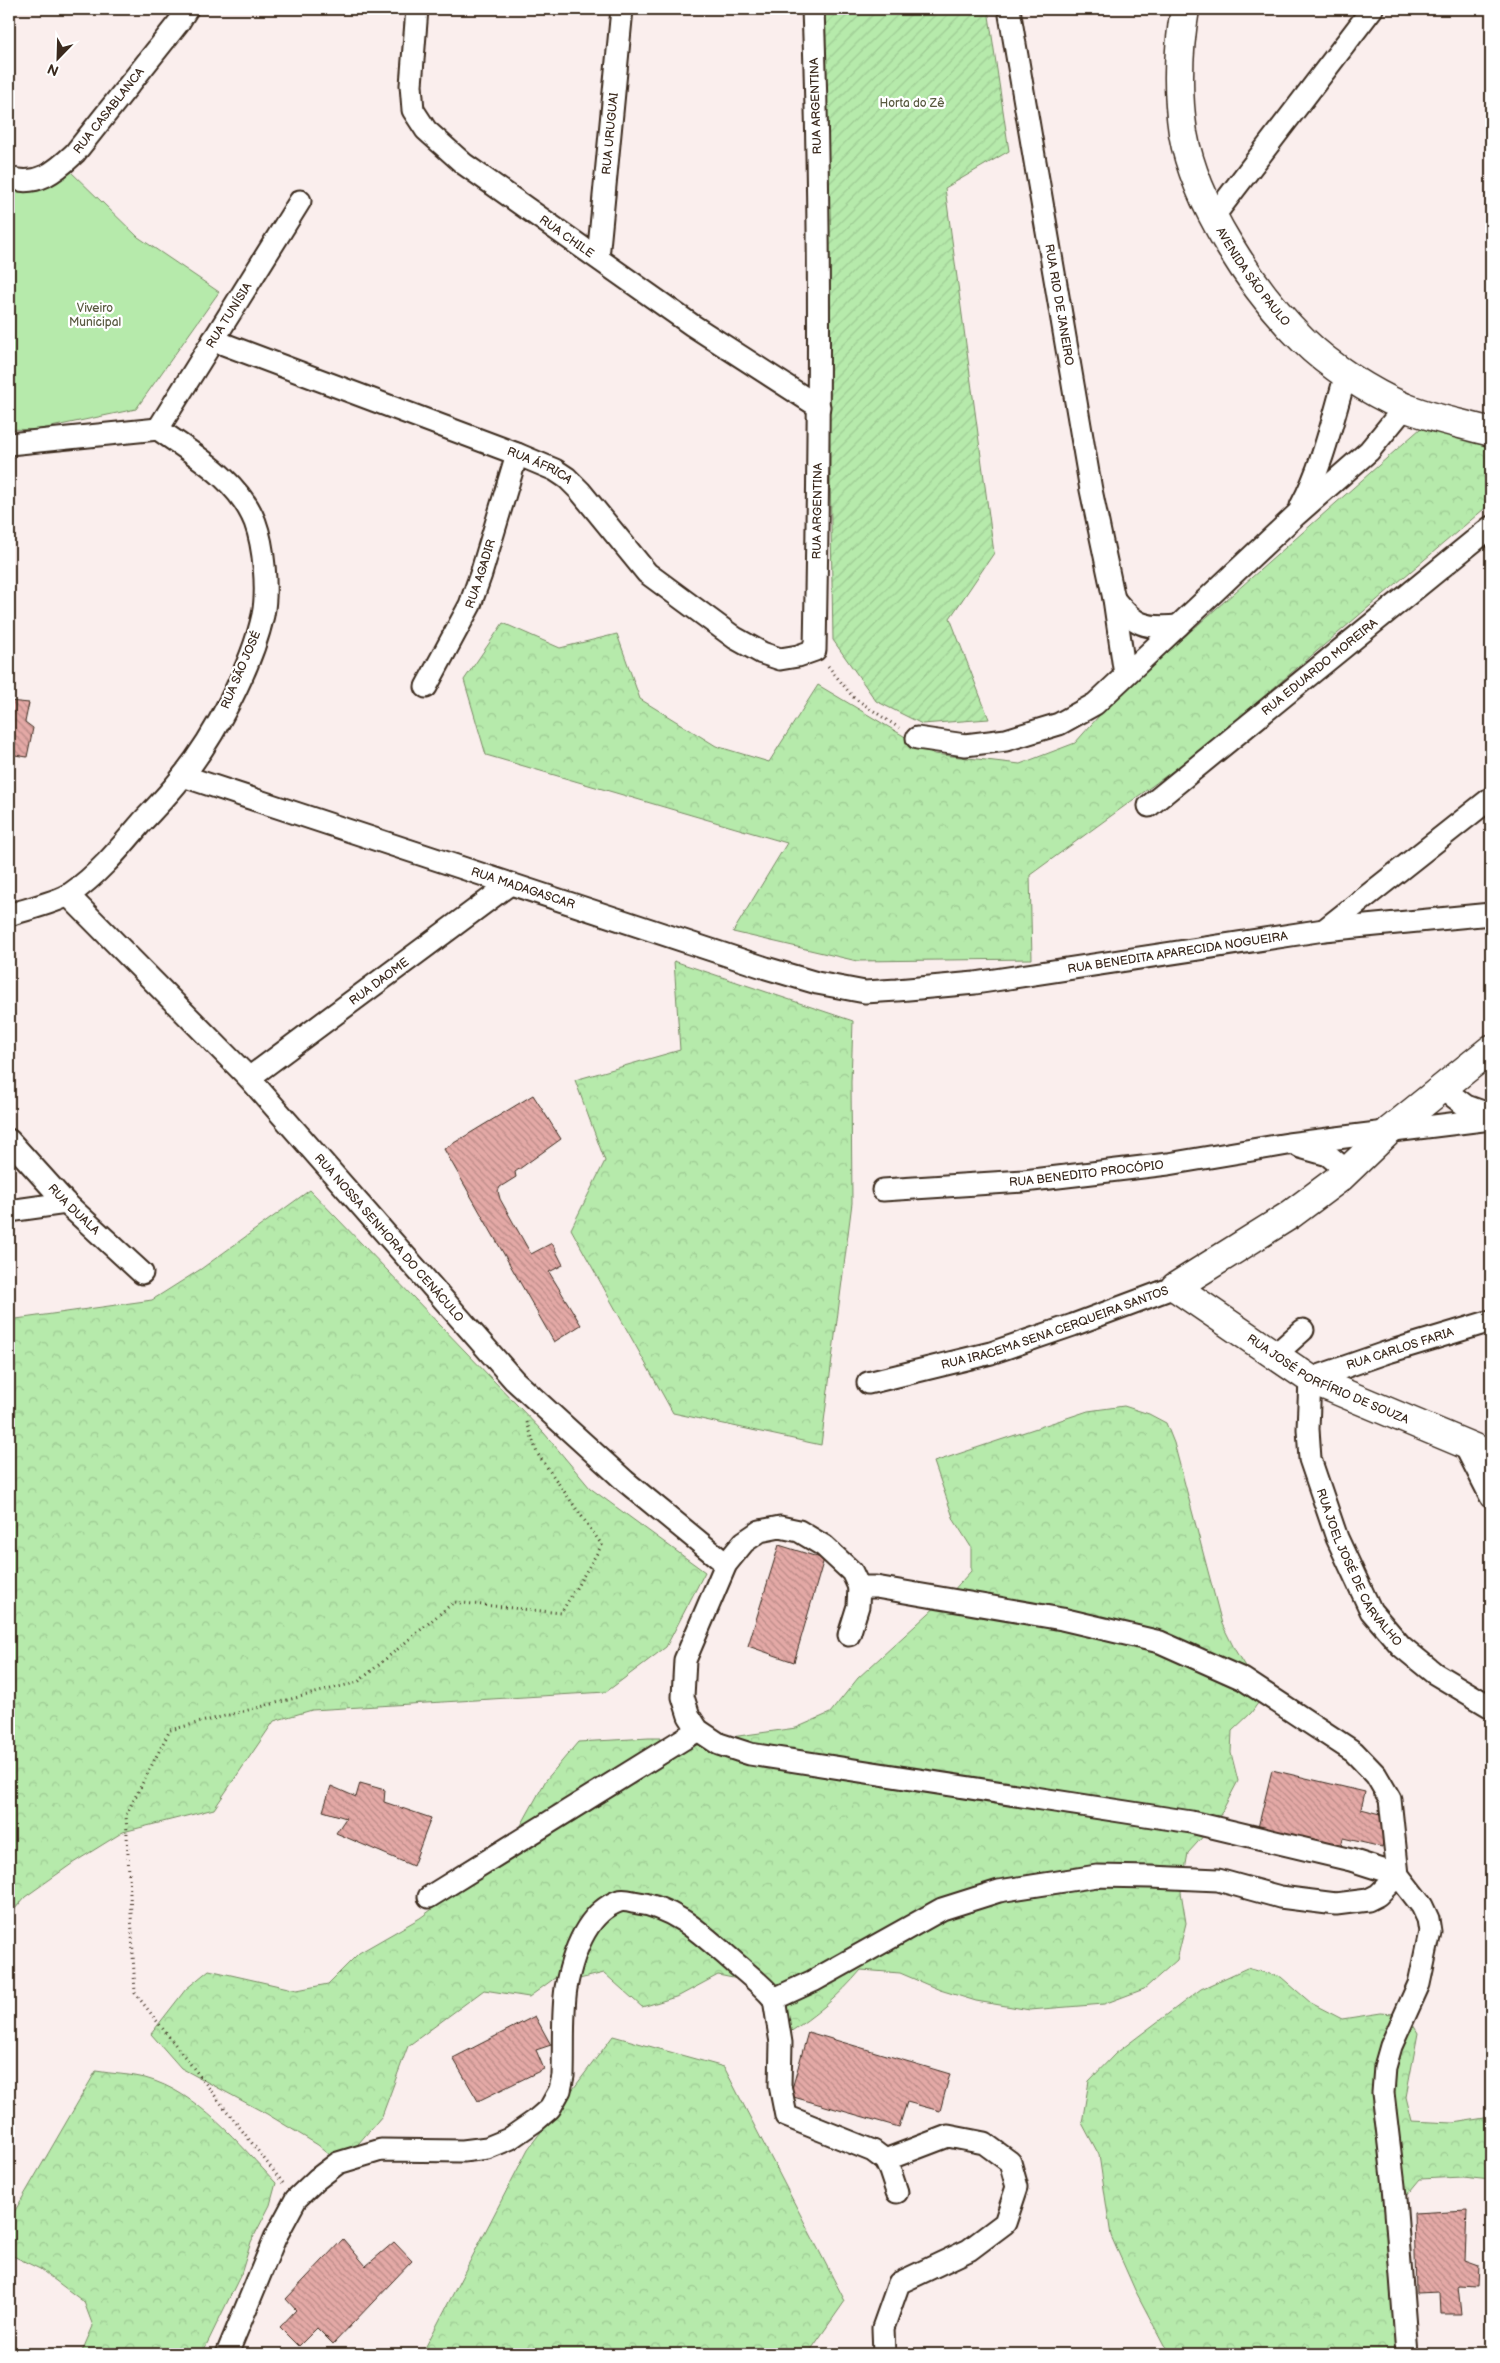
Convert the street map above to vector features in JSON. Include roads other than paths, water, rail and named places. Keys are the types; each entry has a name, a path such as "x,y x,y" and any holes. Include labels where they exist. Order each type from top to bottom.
{"main road":[{"name":"AVENIDA SÃO PAULO","path":"1185,9 1179,60 1184,134 1194,172 1214,216 1237,258 1277,311 1304,341 1346,374 1405,407 1491,432"},
{"name":"RUA IRACEMA SENA CERQUEIRA SANTOS","path":"1175,1287 1290,1215 1347,1171 1389,1131 1491,1048"},
{"name":"RUA JOSÉ PORFÍRIO DE SOUZA","path":"1175,1287 1310,1379 1491,1455"}],"street":[{"name":"RUA CASABLANCA","path":"9,178 23,182 39,178 56,170 75,154 179,22 186,9"},
{"name":"RUA CHILE","path":"417,9 410,85 413,110 426,130 464,164 692,325 819,407"},
{"name":"RUA URUGUAI","path":"598,258 622,9"},
{"name":"RUA ARGENTINA","path":"813,9 818,160 819,407 814,650"},
{"name":"RUA RIO DE JANEIRO","path":"1009,9 1091,490 1114,599 1125,675"},
{"path":"1214,216 1372,9"},
{"name":"RUA TUNÍSIA","path":"158,429 300,201"},
{"name":"RUA ÁFRICA","path":"212,340 517,454 554,470 567,478 580,491 647,573 734,638 762,653 780,658 798,656 814,650"},
{"path":"1296,515 1311,488 1346,374"},
{"path":"918,738 964,745 1006,740 1059,724 1095,704 1296,515 1368,451 1405,407"},
{"path":"9,444 158,429"},
{"name":"RUA SÃO JOSÉ","path":"9,914 68,895 114,854 183,776 215,728 248,658 263,614 265,580 261,546 255,522 242,496 221,475 158,429"},
{"name":"RUA AGADIR","path":"426,687 470,605 517,454"},
{"name":"RUA EDUARDO MOREIRA","path":"1149,806 1491,527"},
{"name":"RUA RIO DE JANEIRO","path":"1114,599 1130,619 1158,628 1178,626"},
{"name":"RUA MADAGASCAR","path":"183,776 766,968 817,982 865,992"},
{"path":"1324,930 1491,798"},
{"name":"RUA DAOME","path":"249,1078 510,884"},
{"name":"RUA NOSSA SENHORA DO CENÁCULO","path":"68,895 249,1078 514,1380 625,1481 726,1564"},
{"name":"RUA BENEDITA APARECIDA NOGUEIRA","path":"865,992 975,983 1324,930 1491,914"},
{"path":"1442,1088 1466,1106 1491,1115"},
{"name":"RUA BENEDITO PROCÓPIO","path":"883,1190 1024,1181 1168,1164 1288,1144 1491,1119"},
{"name":"RUA DUALA","path":"9,1140 66,1203 142,1274"},
{"name":"RUA BENEDITO PROCÓPIO","path":"1288,1144 1328,1154 1347,1171"},
{"path":"9,1210 66,1203"},
{"name":"RUA IRACEMA SENA CERQUEIRA SANTOS","path":"868,1383 991,1353 1175,1287"},
{"name":"RUA CARLOS FARIA","path":"1310,1379 1385,1353 1491,1321"},
{"path":"1275,1355 1303,1330"},
{"name":"RUA JOEL JOSÉ DE CARVALHO","path":"1310,1379 1308,1429 1310,1458 1337,1538 1371,1611 1401,1646 1434,1673 1491,1707"},
{"path":"1464,1444 1491,1496"},
{"path":"849,1635 858,1606 859,1587 852,1572 824,1546 798,1531 780,1527 760,1531 744,1542 726,1564 685,1660 683,1697 689,1716 698,1730 719,1744 750,1754 1191,1822 1351,1860 1398,1875"},
{"path":"859,1587 876,1587 1080,1623 1160,1642 1243,1678 1354,1752 1376,1775 1390,1799 1398,1875 1422,1906 1428,1919 1430,1932 1419,1984 1391,2046 1385,2066 1383,2093 1394,2186 1407,2354"},
{"path":"429,1897 698,1730"},
{"path":"774,1999 813,1981 942,1909 999,1891 1096,1876 1150,1877 1218,1880 1280,1897 1336,1904 1368,1900 1378,1895 1398,1875"},
{"path":"227,2354 275,2238 296,2199 338,2162 381,2150 463,2151 487,2148 509,2139 536,2121 550,2108 560,2090 563,2076 566,1989 577,1953 589,1925 605,1908 620,1900 645,1904 678,1916 712,1940 757,1980 774,1999 781,2043 780,2085 786,2116 873,2151 884,2160 897,2192"},
{"path":"884,2160 948,2136 984,2143 1010,2162 1017,2187 1004,2223 968,2250 898,2284 883,2328 884,2354"}],"park label":[{"name":"Horta do Zê","path":"912,103"},
{"name":"Viveiro Municipal","path":"95,315"}]}
